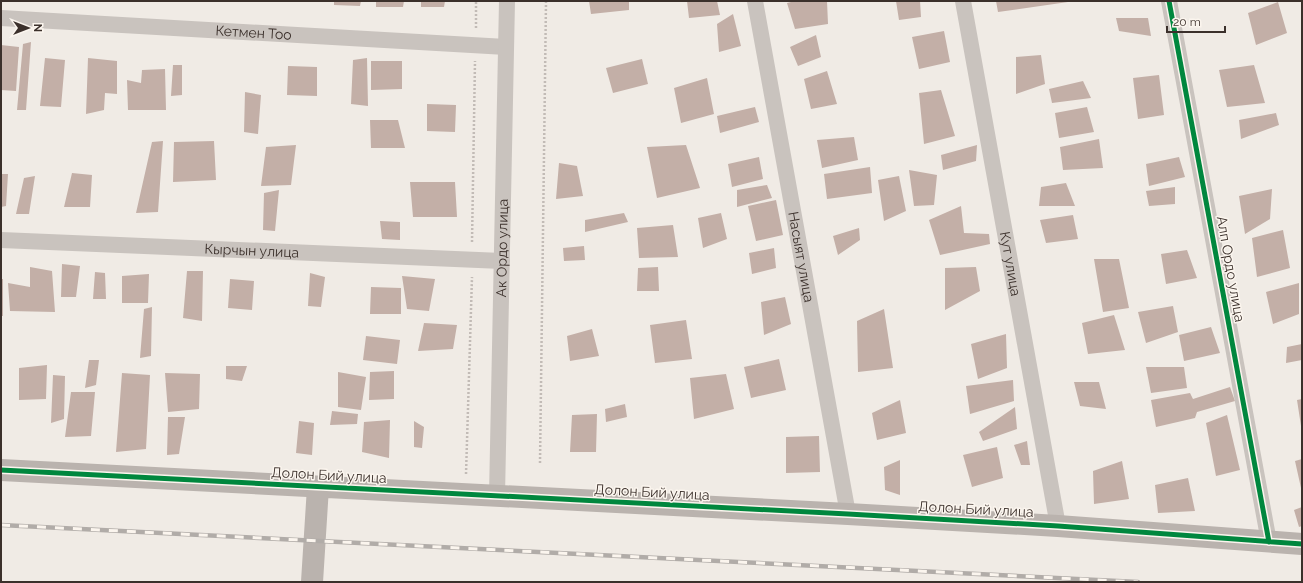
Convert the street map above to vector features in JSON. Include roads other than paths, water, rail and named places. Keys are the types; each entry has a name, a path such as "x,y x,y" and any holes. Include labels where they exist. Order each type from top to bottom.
{"street":[{"name":"Ак Ордо улица","path":"497,496 508,1"},
{"name":"Насыят улица","path":"755,1 848,514"},
{"name":"Кут улица","path":"963,1 1058,526"},
{"name":"Алп Ордо улица","path":"1169,1 1269,542"},
{"name":"Кетмен Тоо","path":"1,18 506,46"},
{"name":"Кырчын улица","path":"1,240 502,261"},
{"name":"Долон Бий улица","path":"1,470 848,514 1058,526 1302,544"},
{"path":"312,582 318,487"}],"railway":[{"path":"1,525 1138,582"}]}
